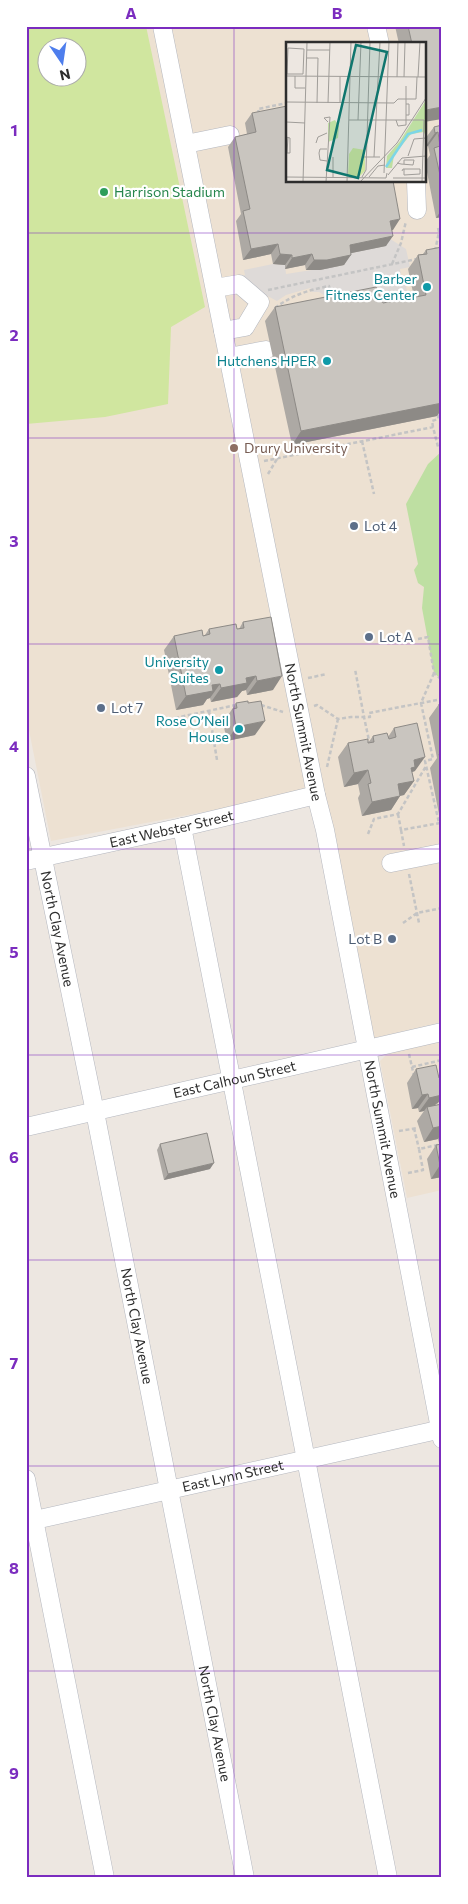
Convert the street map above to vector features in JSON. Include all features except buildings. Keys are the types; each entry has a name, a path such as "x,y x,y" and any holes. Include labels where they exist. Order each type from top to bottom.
{"street":[{"name":"North Summit Avenue","path":"162,26 316,795 325,830 441,1433"},
{"path":"376,26 380,42"},
{"path":"186,144 230,135"},
{"path":"416,182 417,210"},
{"path":"215,288 239,284 260,302 245,327 224,331"},
{"path":"229,357 266,350"},
{"name":"North Clay Avenue","path":"26,776 34,859 95,1112 245,1878"},
{"name":"East Webster Street","path":"34,859 182,827 316,795"},
{"path":"182,827 230,1081 307,1459 388,1878"},
{"path":"391,863 442,853"},
{"name":"East Calhoun Street","path":"26,1127 442,1032"},
{"name":"East Lynn Street","path":"30,1521 307,1459 441,1433"},
{"path":"26,1479 30,1521 105,1878"}],"path":[{"path":"261,120 258,109 286,103"},
{"path":"392,264 401,243 407,219 417,210"},
{"path":"442,228 438,228 439,232 434,255 442,254"},
{"path":"250,294 426,257"},
{"path":"328,278 333,302"},
{"path":"273,310 296,295 329,286"},
{"path":"438,447 432,421 438,419 439,409 442,408"},
{"path":"269,460 433,427"},
{"path":"362,441 374,494"},
{"path":"265,478 278,458"},
{"path":"418,638 428,637 434,673 421,703 433,759 426,761 426,765 398,814 401,830 440,823 426,765"},
{"path":"355,669 370,749"},
{"path":"434,673 442,680"},
{"path":"306,678 326,674"},
{"path":"311,706 317,705 338,719 370,716 369,713 442,699"},
{"path":"175,718 243,704"},
{"path":"260,704 283,712"},
{"path":"209,711 217,760"},
{"path":"325,773 338,719"},
{"path":"369,741 376,740"},
{"path":"368,834 374,820 398,814"},
{"path":"403,923 417,913 442,908"},
{"path":"417,913 419,922"},
{"path":"409,1053 415,1081"},
{"path":"412,1067 442,1060"},
{"path":"432,1062 434,1070"},
{"path":"399,1131 416,1128 423,1170"},
{"path":"419,1149 442,1144"},
{"path":"408,1173 428,1169"}],"shaded area":[{"name":"Drury University","path":"26,26 442,26 442,1022 358,1042 308,792 51,841 26,715"},
{"path":"384,235 406,249 410,267 400,269 402,282 405,282 407,291 400,292 402,303 372,308 327,297 319,292 312,292 310,288 286,295 277,301 260,292 242,276 245,275 244,270 273,264 285,265 286,274 344,265 342,255"},
{"path":"442,1041 442,1190 407,1198 380,1061 386,1055 394,1052"}],"green space":[{"name":"Harrison Stadium","path":"26,26 146,26 205,307 171,327 168,404 105,417 26,424"},
{"path":"442,451 442,680 434,673 422,608 424,587 418,583 414,570 418,564 406,504 428,464"}],"place":[{"name":"Harrison Stadium","path":"104,192"},
{"name":"Barber Fitness Center","path":"427,287"},
{"name":"Hutchens HPER","path":"327,361"},
{"name":"Drury University","path":"234,448"},
{"name":"Lot 4","path":"354,526"},
{"name":"Lot A","path":"369,637"},
{"name":"University Suites","path":"219,670"},
{"name":"Lot 7","path":"101,708"},
{"name":"Rose O’Neil House","path":"239,729"},
{"name":"Lot B","path":"392,939"}]}
